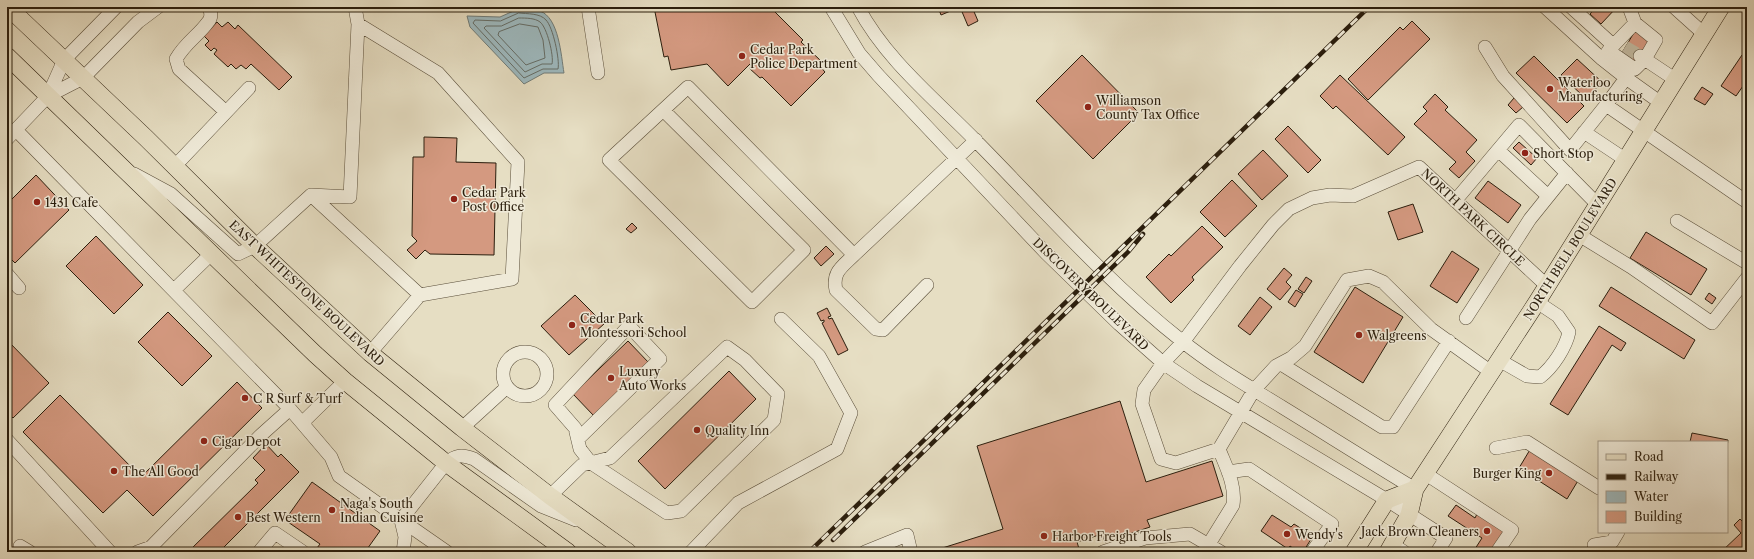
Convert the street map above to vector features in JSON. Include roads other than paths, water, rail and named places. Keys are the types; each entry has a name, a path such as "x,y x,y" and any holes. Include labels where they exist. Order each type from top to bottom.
{"main road":[{"name":"EAST WHITESTONE BOULEVARD","path":"8,7 83,78 254,246 370,353 462,428 550,496 628,552"},
{"name":"NORTH BELL BOULEVARD","path":"1395,549 1409,515 1415,489 1537,302 1546,285 1644,132 1661,102 1721,7"},
{"path":"7,56 120,167 345,381 446,463 559,549"},
{"path":"1354,552 1387,500 1415,489"}],"street":[{"path":"48,96 64,60 116,7"},
{"path":"158,7 138,22 83,78 48,96 12,134 174,290 290,409 331,457 339,476 447,552"},
{"path":"210,7 212,12 209,22 182,49 176,59 179,69 226,112"},
{"path":"120,167 171,194 238,254 254,246 311,195 350,197 358,24 355,7"},
{"path":"588,7 598,73"},
{"name":"DISCOVERY BOULEVARD","path":"831,7 858,53 1071,278 1119,324 1163,363 1387,500 1446,538 1442,550"},
{"name":"DISCOVERY BOULEVARD","path":"858,7 882,44 908,74 976,140 1105,273 1183,342 1254,390 1415,489"},
{"path":"1546,7 1613,49 1626,78 1661,102"},
{"path":"1571,7 1635,69 1642,57 1656,40 1635,23 1629,7"},
{"path":"1674,7 1704,34"},
{"path":"1613,49 1635,23"},
{"path":"358,24 438,73 518,162 512,279 420,295 370,353"},
{"path":"1485,47 1503,76 1570,150 1626,78"},
{"path":"1642,57 1676,80"},
{"path":"663,110 804,250 752,302 609,160 663,110 688,87 854,255"},
{"path":"174,167 249,88"},
{"path":"1606,105 1747,202"},
{"path":"1455,201 1519,125 1598,205"},
{"path":"1584,132 1626,160"},
{"path":"927,286 883,330 876,329 836,290 834,282 835,274 854,255 976,140"},
{"path":"1498,150 1548,196"},
{"name":"NORTH PARK CIRCLE","path":"1219,449 1176,463 1161,459 1142,404 1144,390 1163,363 1183,342 1240,266 1273,225 1289,209 1312,198 1330,195 1354,196 1418,167 1546,285"},
{"path":"1466,318 1509,250 1548,196 1567,173"},
{"path":"311,195 420,295"},
{"path":"1677,221 1747,263"},
{"path":"1579,235 1631,267 1712,323 1747,278"},
{"path":"174,290 211,254"},
{"path":"7,274 19,288"},
{"path":"1206,548 1233,505 1235,495 1219,449 1254,390 1266,375 1305,346 1347,280 1369,276 1383,282 1431,329 1449,341 1495,366 1527,376 1540,377 1548,371 1568,339 1569,332 1558,316 1537,302"},
{"path":"691,552 738,503 837,448 851,413 819,356 781,320"},
{"path":"550,496 582,464 591,463 610,458 727,347 745,360 778,394 774,420 681,511 666,513 591,463 580,449 578,439 576,428 555,405 629,326 660,359 578,439"},
{"path":"1281,364 1382,427 1393,427 1449,341"},
{"path":"302,423 345,381"},
{"path":"462,428 507,387"},
{"path":"137,552 151,547 261,435 290,409"},
{"path":"7,440 110,552"},
{"path":"1496,448 1527,442 1598,487"},
{"path":"401,520 446,463 453,457 463,454 474,459 541,506 595,527"},
{"path":"1228,472 1249,469 1332,524 1312,552"},
{"path":"1426,474 1512,530 1497,552"},
{"path":"401,520 405,537 403,552"},
{"path":"259,552 275,533 304,552"},
{"path":"1594,545 1612,542 1617,533"},
{"path":"1103,552 1145,538 1190,534 1206,548 1221,552"},
{"path":"865,552 907,536 911,552"}],"water":[{"path":"518,9 532,9 540,11 551,21 558,38 564,73 544,73 524,84 470,27 467,16 500,17"}],"tunnel":[{"path":"1625,47 1640,56"}],"railway":[{"path":"809,552 1369,7"},
{"path":"833,540 1128,252 1143,234"}],"place":[{"name":"Cedar Park Police Department","path":"742,56"},
{"name":"Waterloo Manufacturing","path":"1550,89"},
{"name":"Williamson County Tax Office","path":"1088,107"},
{"name":"Short Stop","path":"1525,153"},
{"name":"Cedar Park Post Office","path":"454,199"},
{"name":"1431 Cafe","path":"37,202"},
{"name":"Cedar Park Montessori School","path":"572,325"},
{"name":"Walgreens","path":"1359,335"},
{"name":"Luxury Auto Works","path":"611,378"},
{"name":"C R Surf & Turf","path":"245,398"},
{"name":"Quality Inn","path":"697,430"},
{"name":"Cigar Depot","path":"204,441"},
{"name":"The All Good","path":"114,471"},
{"name":"Burger King","path":"1549,473"},
{"name":"Naga's South Indian Cuisine","path":"332,510"},
{"name":"Best Western","path":"238,517"},
{"name":"Jack Brown Cleaners","path":"1487,531"},
{"name":"Wendy's","path":"1287,534"},
{"name":"Harbor Freight Tools","path":"1044,536"}]}
